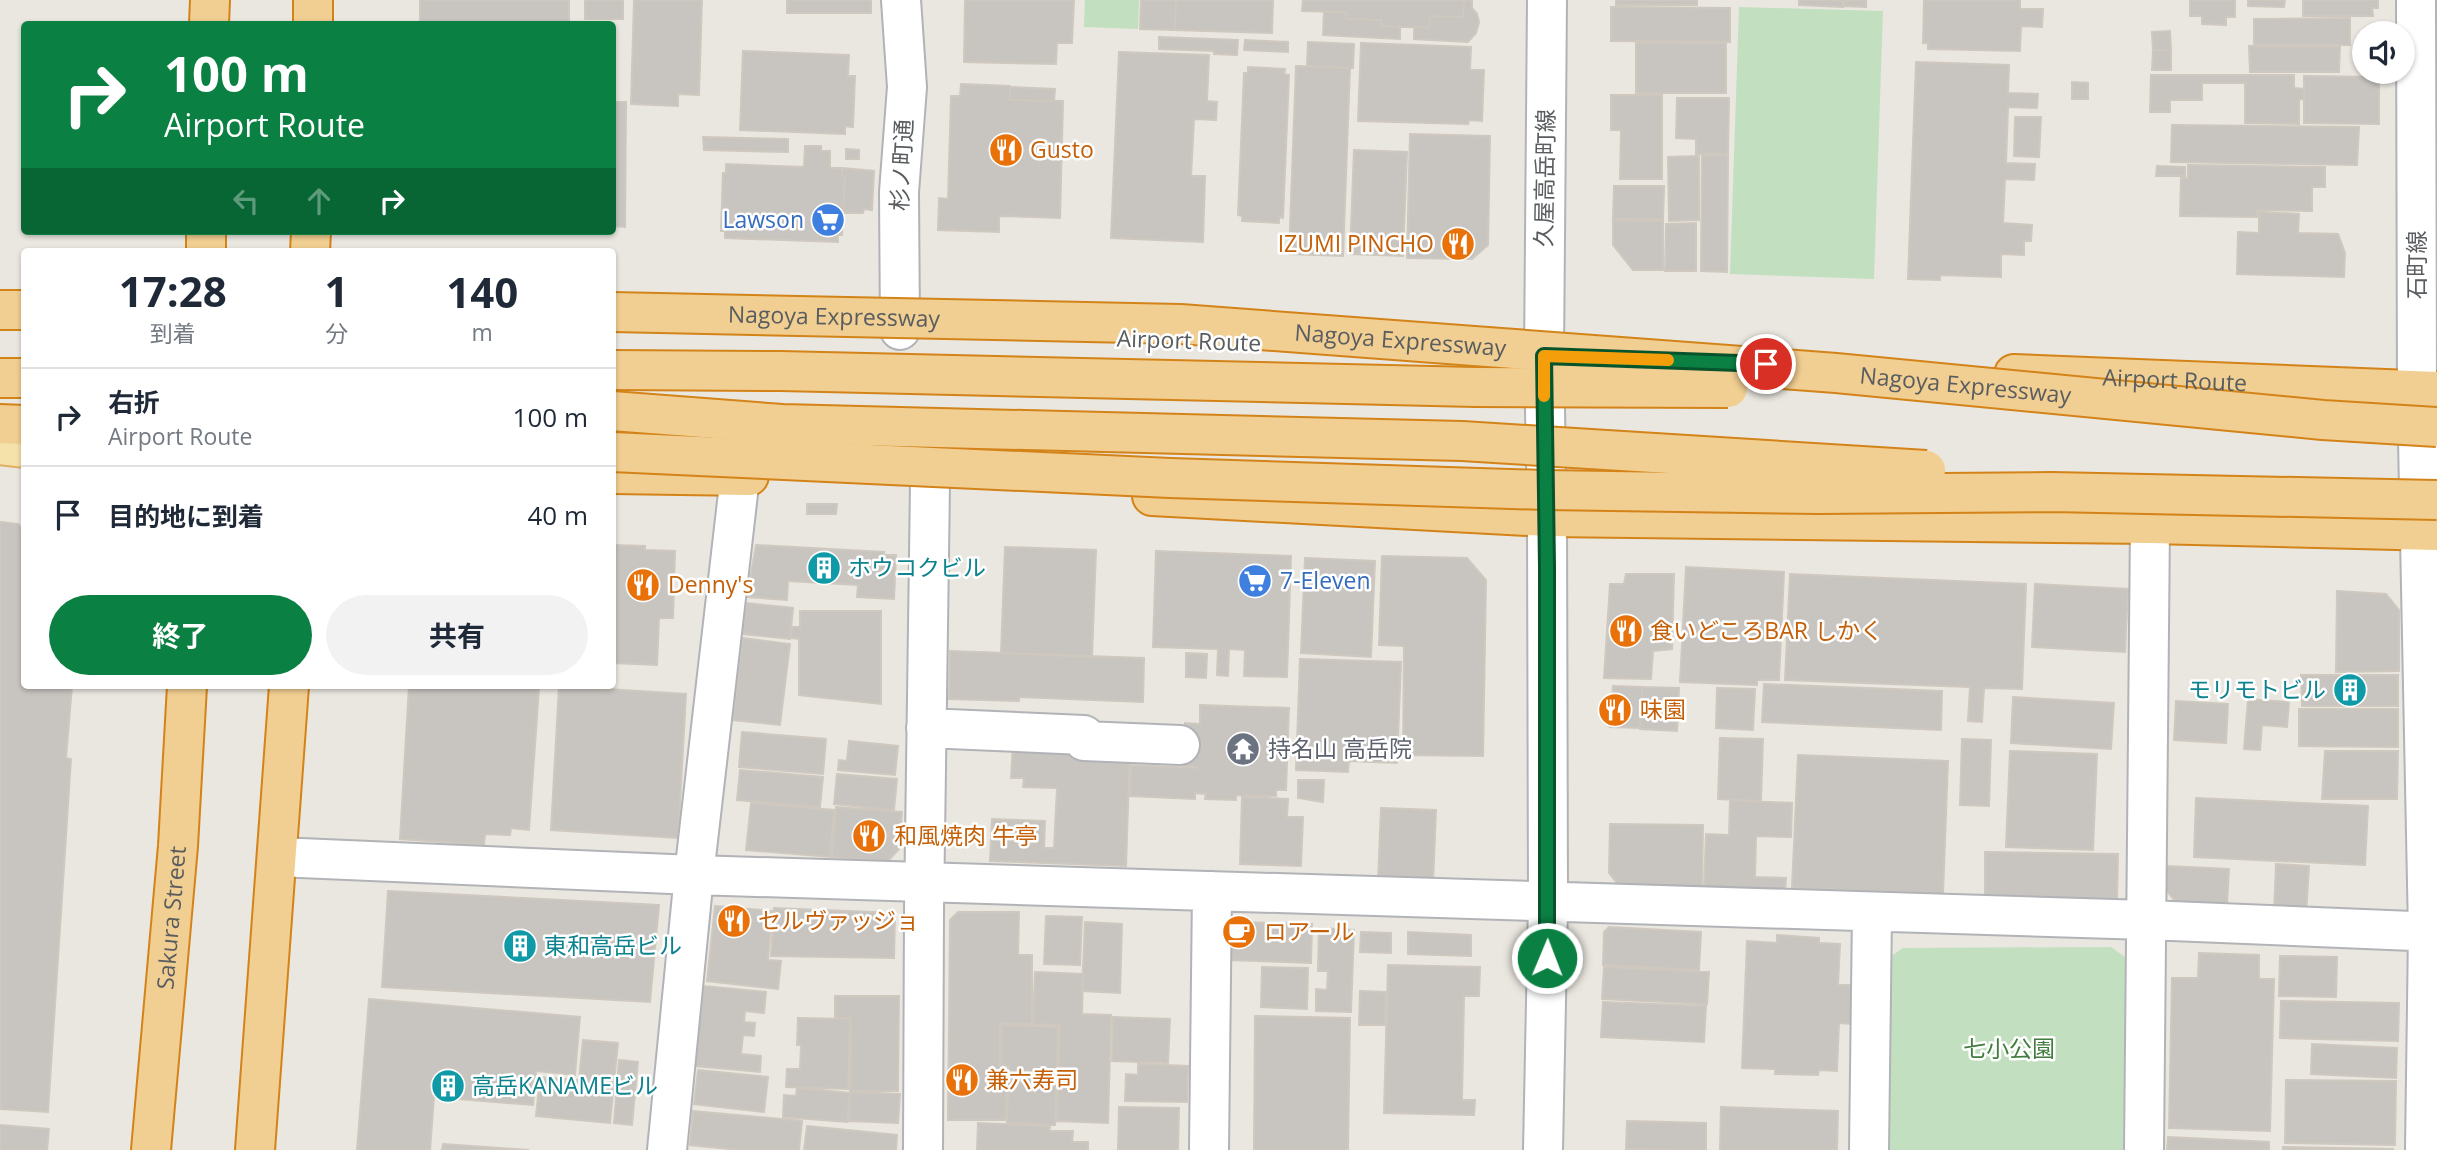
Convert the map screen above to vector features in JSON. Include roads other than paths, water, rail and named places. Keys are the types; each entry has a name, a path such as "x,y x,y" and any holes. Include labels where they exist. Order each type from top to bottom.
{"highway":[{"path":"209,0 209,21"},
{"path":"313,0 313,21"},
{"path":"0,310 21,310"},
{"name":"Nagoya Expressway","path":"616,312 1180,324 1836,373 2323,421 2437,427"},
{"name":"Airport Route","path":"616,318 2427,390"},
{"path":"616,370 780,371 1475,387 1767,388 1795,388 1836,373"},
{"path":"0,378 21,379"},
{"path":"616,411 782,424 1462,441 2001,476 2052,492"},
{"path":"0,424 21,425"},
{"path":"616,452 1170,478 1545,490 1818,494 2052,492 2431,521"},
{"path":"616,474 930,484 1546,517 2150,524 2431,521"},
{"name":"Sakura Street","path":"151,1150 178,846 187,689"},
{"path":"255,1150 289,689"}],"main road":[{"path":"0,294 21,295"},
{"path":"0,445 21,448"}],"street":[{"name":"杉ノ町通","path":"900,330 900,192 907,87 901,0"},
{"name":"久屋高岳町線","path":"1543,1150 1548,903 1544,356 1547,0"},
{"name":"石町線","path":"2416,0 2431,521 2432,932 2425,1150"},
{"path":"667,1150 694,875 740,476"},
{"path":"923,1150 930,484"},
{"path":"2144,1150 2150,524"},
{"path":"926,728 1084,735 1084,741 1180,745"},
{"path":"277,857 694,875 1872,914 2147,920 2432,932"},
{"path":"1209,1150 1212,891"},
{"path":"1869,1150 1872,914"}],"place":[{"name":"Gusto","path":"1006,150"},
{"name":"Lawson","path":"828,220"},
{"name":"IZUMI PINCHO","path":"1458,244"},
{"name":"ホウコクビル","path":"824,568"},
{"name":"7-Eleven","path":"1255,581"},
{"name":"Denny's","path":"643,585"},
{"name":"食いどころBAR しかく","path":"1626,631"},
{"name":"モリモトビル","path":"2350,690"},
{"name":"味園","path":"1615,710"},
{"name":"持名山 高岳院","path":"1243,749"},
{"name":"和風焼肉 牛亭","path":"869,836"},
{"name":"セルヴァッジョ","path":"734,921"},
{"name":"ロアール","path":"1239,932"},
{"name":"東和高岳ビル","path":"520,946"},
{"name":"兼六寿司","path":"962,1080"},
{"name":"高岳KANAMEビル","path":"448,1086"}],"park label":[{"name":"七小公園","path":"2009,1049"}]}
